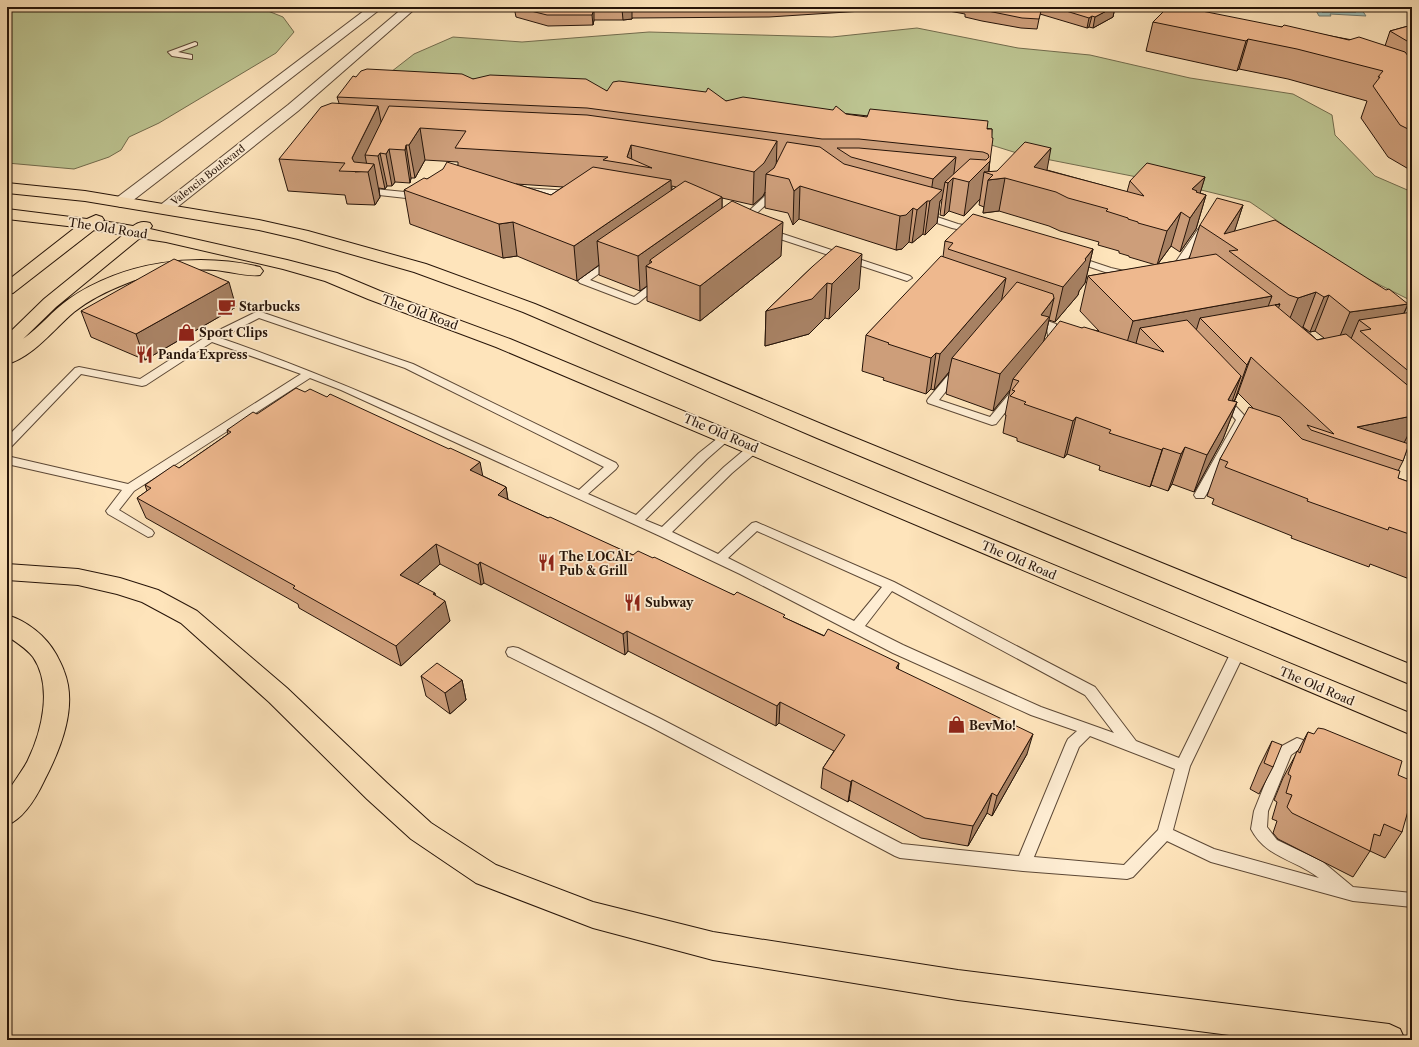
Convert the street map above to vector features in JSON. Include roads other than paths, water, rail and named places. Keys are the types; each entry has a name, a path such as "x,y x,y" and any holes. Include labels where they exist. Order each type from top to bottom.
{"main road":[{"path":"7,188 85,196 165,209 302,235 420,268 482,289 831,436 1412,675"},
{"path":"7,289 90,224 121,202"},
{"name":"Valencia Boulevard","path":"7,345 50,303 165,209"},
{"name":"The Old Road","path":"7,214 90,224 136,232 232,251 330,277 503,343 1412,725"},
{"path":"7,358 31,342 80,299 100,288 154,269 194,264 221,265 244,268 306,284 374,295"},
{"path":"7,572 78,577 120,586 150,596 189,617 278,695 377,791 421,831 486,874 593,915 721,948 958,985 1389,1040"},
{"path":"7,624 24,635 43,653 53,674 57,706 49,743 36,773 7,813"}],"street":[{"path":"121,202 377,7"},
{"name":"Valencia Boulevard","path":"165,209 326,80 411,7"}],"lane":[{"path":"189,57 172,52 195,44"},
{"path":"779,177 768,198 736,223 756,228 907,278"},
{"path":"368,184 364,191 415,196"},
{"path":"516,190 580,194"},
{"path":"910,211 934,215 963,230 983,231"},
{"path":"1199,278 1187,271 1180,263 1209,219"},
{"path":"621,254 583,281 635,300 666,278"},
{"path":"1063,255 1108,270 1136,275"},
{"path":"1172,273 1187,271"},
{"path":"7,444 79,370 142,383 212,338 258,314 409,366 612,466 580,495"},
{"path":"1024,315 1052,326 1058,345 1045,356"},
{"path":"212,338 345,388 664,533 898,649 1036,711 1089,729 1183,766"},
{"path":"963,364 932,400 992,422 1026,380"},
{"path":"148,533 112,511 130,488 309,374"},
{"path":"1216,391 1258,436"},
{"path":"1200,495 1242,419"},
{"path":"637,521 703,456 727,436"},
{"path":"664,533 733,465 754,448"},
{"path":"7,460 130,488"},
{"path":"719,560 756,526 890,585 1090,691 1131,745"},
{"path":"856,628 890,585"},
{"path":"513,652 656,723 900,851 1023,864 1127,872 1165,833 1183,766 1238,652"},
{"path":"1023,864 1073,743 1089,729"},
{"path":"1326,754 1296,744 1285,751 1261,811 1259,829 1272,845 1317,867 1353,894"},
{"path":"1165,833 1211,855 1353,894 1412,900"}],"water":[{"path":"1314,7 1360,7 1366,16 1330,14 1331,16 1319,16"}],"place":[{"name":"Starbucks","path":"226,306"},
{"name":"Sport Clips","path":"186,332"},
{"name":"Panda Express","path":"145,354"},
{"name":"The LOCAL Pub & Grill","path":"546,563"},
{"name":"Subway","path":"632,602"},
{"name":"BevMo!","path":"956,725"}]}
